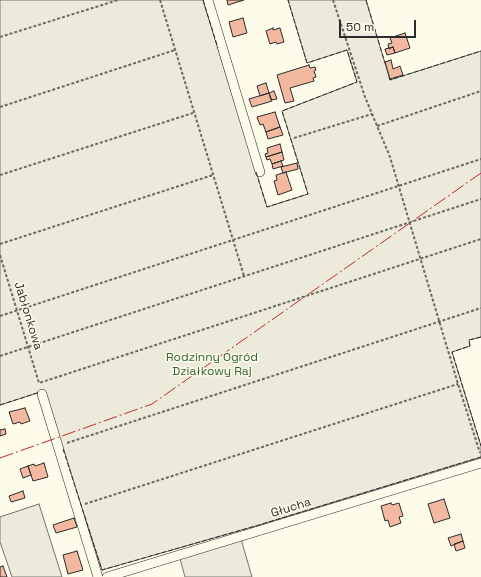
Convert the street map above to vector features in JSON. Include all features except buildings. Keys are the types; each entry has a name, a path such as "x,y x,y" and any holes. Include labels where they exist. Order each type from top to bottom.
{"street":[{"path":"208,0 260,172"},
{"path":"44,391 98,577"},
{"name":"Głucha","path":"107,577 481,463"}],"path":[{"path":"0,37 118,0"},
{"path":"160,0 212,175 244,276"},
{"path":"334,0 372,114 390,157 481,456"},
{"path":"0,107 175,50"},
{"path":"377,126 481,91"},
{"path":"0,175 193,112"},
{"path":"294,138 372,114"},
{"path":"0,316 481,159"},
{"path":"0,244 212,175"},
{"path":"0,356 481,199"},
{"path":"44,391 44,381 481,239"},
{"name":"Jabłonkowa","path":"0,255 39,383 44,381"},
{"path":"64,444 481,308"},
{"path":"84,504 458,384"}],"green space":[{"name":"Rodzinny Ogród Działkowy Raj","path":"0,0 203,0 267,207 308,194 282,111 357,82 347,50 307,63 288,0 366,0 390,80 481,51 481,337 469,340 470,346 452,352 481,446 481,457 259,525 102,570 44,391 0,405"},
{"path":"39,504 62,577 12,577 0,542 0,517"},
{"path":"241,539 252,577 185,577 179,555"}],"fence":[{"path":"203,0 218,48"},
{"path":"256,172 267,207 308,194 282,111 357,82 347,50 307,63 288,0"},
{"path":"366,0 385,63"},
{"path":"389,77 390,80 481,51"},
{"path":"481,337 469,340 470,346 452,352 481,446"},
{"path":"0,405 40,392"},
{"path":"63,449 102,570 259,525 481,457"}],"power":[{"path":"0,458 152,404 481,173"}]}
